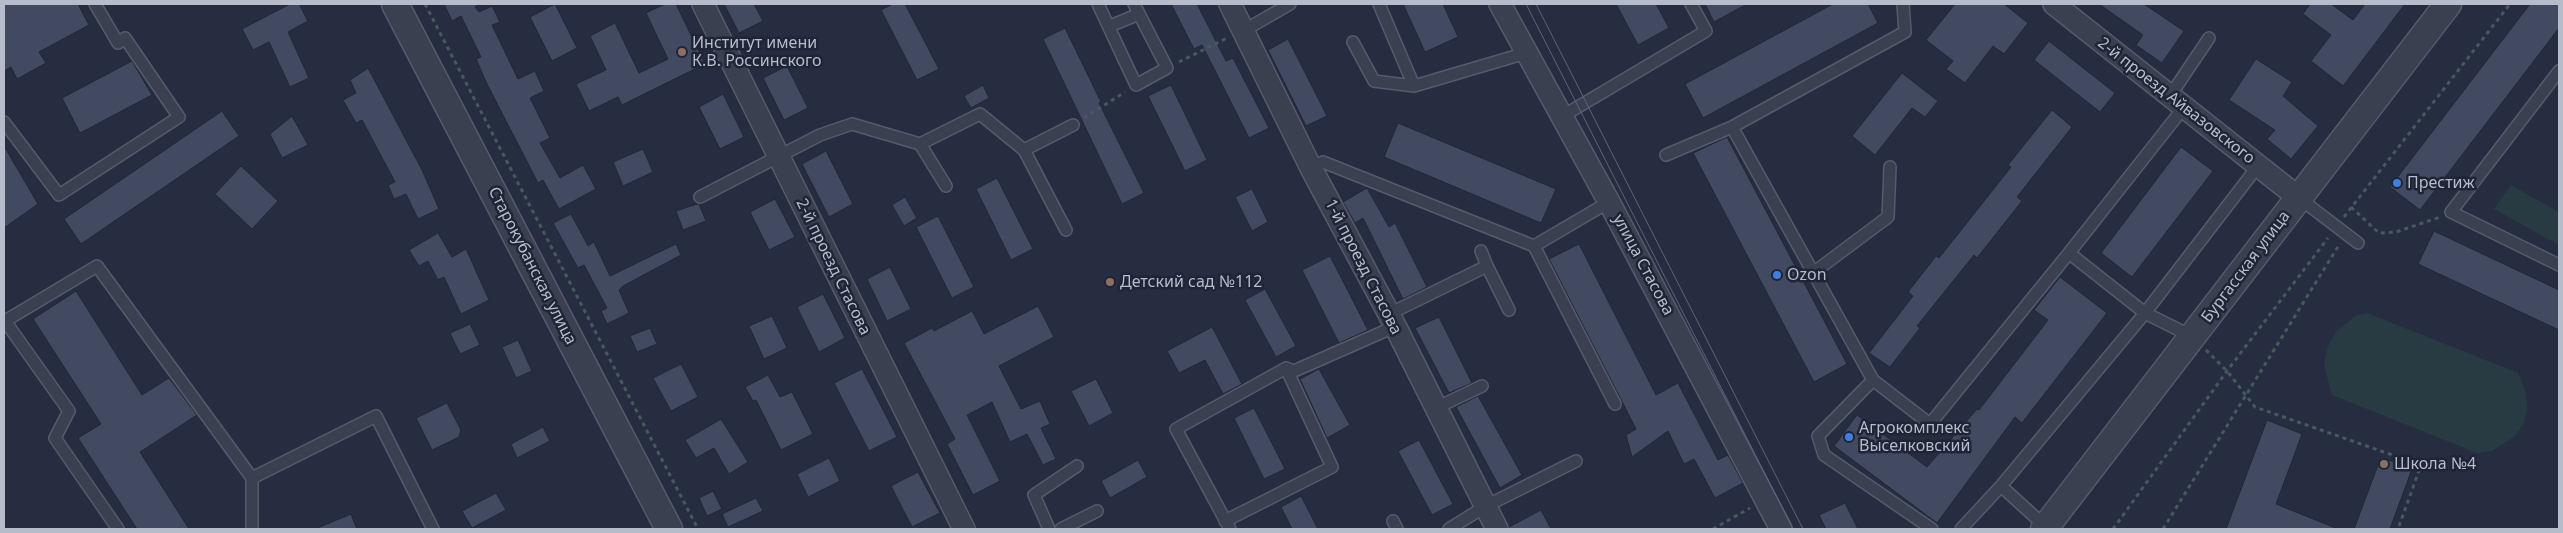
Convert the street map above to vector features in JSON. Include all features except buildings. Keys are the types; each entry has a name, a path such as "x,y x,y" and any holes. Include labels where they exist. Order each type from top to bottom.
{"street":[{"name":"Старокубанская улица","path":"396,4 669,529"},
{"name":"2-й проезд Стасова","path":"703,4 964,529"},
{"name":"1-й проезд Стасова","path":"1230,4 1311,168 1497,529"},
{"name":"улица Стасова","path":"1500,4 1609,202 1781,529"},
{"name":"Бургасская улица","path":"2045,528 2448,4"},
{"name":"2-й проезд Айвазовского","path":"2058,5 2298,198"}],"lane":[{"path":"4,122 59,195 179,117 126,38 118,43 95,4"},
{"path":"1098,4 1110,26 1136,85 1167,68 1136,9 1110,26"},
{"path":"1244,31 1290,4"},
{"path":"1379,4 1414,86"},
{"path":"1561,117 1706,31 1691,4"},
{"path":"1666,155 1732,127 1905,32 1903,4"},
{"path":"1732,127 1873,380 1930,424 2069,253 2177,101 2209,38"},
{"path":"1353,42 1374,81 1414,86 1526,53"},
{"path":"2559,71 2451,212 2559,265"},
{"path":"920,144 980,114 1024,150 1066,230"},
{"path":"700,197 820,135 852,124 920,144 946,186"},
{"path":"1024,150 1073,125"},
{"path":"1311,168 1323,162 1534,246 1615,404"},
{"path":"1961,529 2001,486 2144,313 2258,166"},
{"path":"1813,273 1888,217 1890,167"},
{"path":"2298,198 2358,243"},
{"path":"1534,246 1609,202"},
{"path":"1482,251 1487,266 1509,310"},
{"path":"2069,253 2144,313 2193,337"},
{"path":"118,529 55,438 69,411 6,321 97,266 252,478 252,529"},
{"path":"1286,368 1332,467 1228,525 1176,429 1286,368 1294,371 1391,321 1487,266"},
{"path":"1873,380 1818,436 1824,455 1932,529"},
{"path":"1436,408 1482,386"},
{"path":"252,478 376,416 433,529"},
{"path":"1449,529 1486,506 1576,461"},
{"path":"1050,529 1034,494 1077,466"},
{"path":"2001,486 2045,528"},
{"path":"1061,529 1097,511"}],"path":[{"path":"425,4 698,529"},
{"path":"2113,529 2227,371 2335,227 2510,4"},
{"path":"1167,68 1244,31"},
{"path":"1073,125 1136,85"},
{"path":"2351,207 2379,233 2396,232 2451,212"},
{"path":"2163,529 2345,235"},
{"path":"2193,337 2227,371 2255,407 2421,465 2398,529"},
{"path":"1712,529 1766,499"}],"shaded area":[{"path":"2511,185 2559,212 2559,245 2494,209"},
{"path":"2367,313 2518,373 2526,393 2527,408 2524,423 2514,437 2492,451 2477,453 2332,395 2325,369 2325,356 2330,342 2336,332 2355,316"}],"tram line":[{"path":"1526,4 1793,529"},
{"path":"1536,4 1803,529"}],"place":[{"name":"Институт имени К.В. Россинского","path":"682,52"},
{"name":"Престиж","path":"2397,183"},
{"name":"Ozon","path":"1777,275"},
{"name":"Детский сад №112","path":"1110,282"},
{"name":"Агрокомплекс Выселковский","path":"1849,437"},
{"name":"Школа №4","path":"2384,464"}]}
